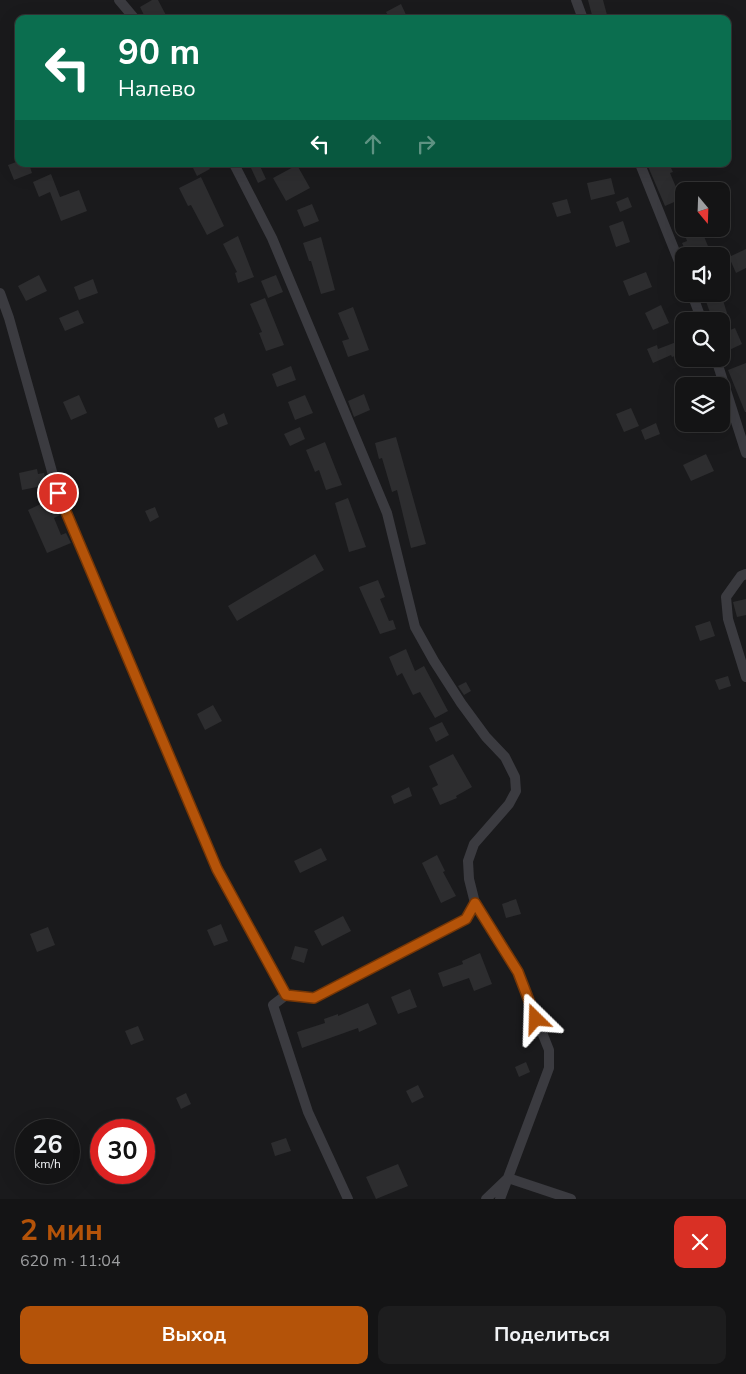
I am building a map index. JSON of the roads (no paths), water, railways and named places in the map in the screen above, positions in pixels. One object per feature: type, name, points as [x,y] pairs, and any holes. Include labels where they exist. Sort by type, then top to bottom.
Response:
[{"type":"street","points":[[120,0],[132,15]]},
{"type":"street","points":[[576,0],[582,15]]},
{"type":"street","points":[[236,167],[272,238],[387,513],[415,627],[452,689],[486,737],[505,757],[515,777],[516,791],[509,804],[474,844],[468,861],[469,879],[475,903],[518,972],[549,1050],[549,1068],[500,1199]]},
{"type":"street","points":[[641,167],[675,251]]},
{"type":"street","points":[[0,293],[9,318],[58,493],[217,869],[286,995]]},
{"type":"street","points":[[719,367],[746,453]]},
{"type":"street","points":[[746,574],[741,576],[726,597],[728,620],[746,677]]},
{"type":"street","points":[[348,1199],[308,1112],[273,1005],[286,995],[314,998],[466,919],[475,903]]},
{"type":"street","points":[[486,1199],[508,1178]]},
{"type":"street","points":[[508,1178],[571,1199]]}]
